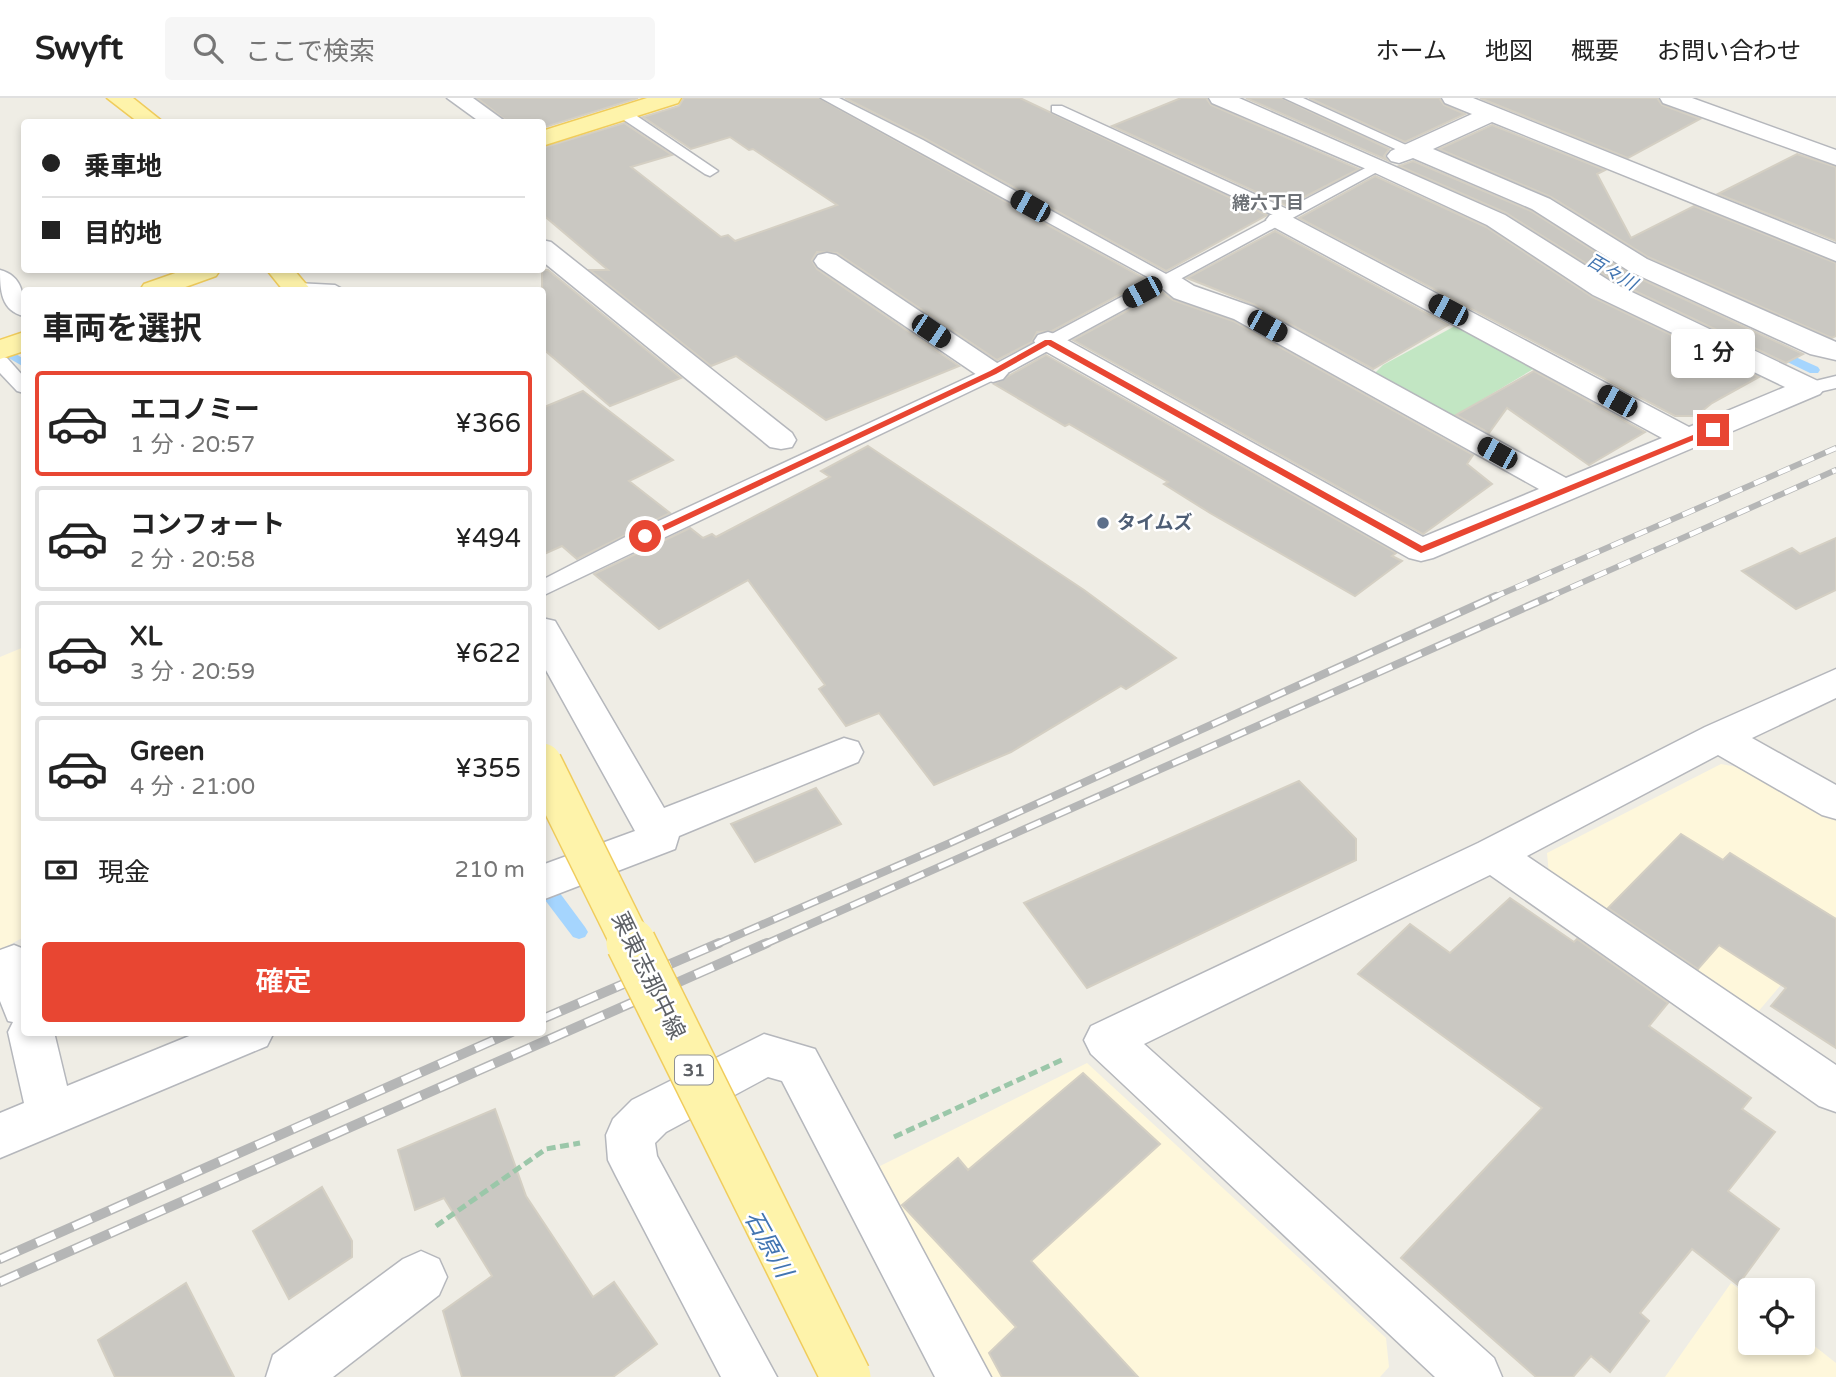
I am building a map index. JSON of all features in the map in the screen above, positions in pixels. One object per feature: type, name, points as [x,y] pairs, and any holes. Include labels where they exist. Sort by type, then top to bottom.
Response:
[{"type":"main road","points":[[118,98],[148,119]]},
{"type":"main road","points":[[546,138],[670,98]]},
{"type":"main road","points":[[162,287],[199,273]]},
{"type":"main road","points":[[0,350],[21,342]]},
{"type":"main road","name":"栗東志那中線","points":[[546,770],[846,1377]]},
{"type":"street","points":[[458,98],[490,119]]},
{"type":"street","points":[[1220,98],[1380,166],[1496,220],[1603,289],[1823,385]]},
{"type":"street","points":[[1453,98],[1836,253]]},
{"type":"street","points":[[1671,98],[1836,158]]},
{"type":"street","points":[[1380,166],[1411,149],[1492,113]]},
{"type":"street","points":[[1411,149],[1541,204],[1638,265],[1820,348],[1836,351]]},
{"type":"street","points":[[1282,217],[1689,440]]},
{"type":"street","points":[[546,251],[781,440]]},
{"type":"street","points":[[827,261],[993,373]]},
{"type":"street","points":[[0,278],[21,304]]},
{"type":"street","points":[[1165,280],[1184,292],[1244,313],[1566,491]]},
{"type":"street","points":[[1048,341],[1421,550],[1823,385]]},
{"type":"street","points":[[546,637],[660,838],[552,879]]},
{"type":"street","points":[[1453,1370],[1107,1040],[1493,855],[1719,737],[1836,682]]},
{"type":"street","points":[[1719,737],[1836,804]]},
{"type":"street","points":[[655,829],[844,752]]},
{"type":"street","points":[[1493,855],[1836,1091]]},
{"type":"street","points":[[14,964],[21,994]]},
{"type":"street","points":[[32,1036],[51,1116]]},
{"type":"street","points":[[0,1136],[241,1036]]},
{"type":"street","points":[[750,1377],[633,1160],[631,1135],[649,1116],[764,1055],[797,1064],[964,1377]]},
{"type":"street","points":[[293,1377],[292,1374],[421,1277]]},
{"type":"lane","points":[[828,98],[918,143],[1165,280]]},
{"type":"lane","points":[[1291,98],[1411,149]]},
{"type":"lane","points":[[1058,109],[1282,217]]},
{"type":"lane","points":[[623,113],[710,172]]},
{"type":"lane","points":[[546,587],[645,536],[993,373],[1048,341],[1380,166]]},
{"type":"lane","points":[[291,283],[316,287]]},
{"type":"lane","points":[[0,362],[21,384]]},
{"type":"path","points":[[848,1158],[1107,1040]]},
{"type":"path","points":[[421,1277],[438,1222],[546,1149],[631,1135]]},
{"type":"shaded area","points":[[21,648],[21,939],[0,950],[0,657]]},
{"type":"shaded area","points":[[1721,764],[1748,769],[1836,819],[1836,920],[1757,1013],[1549,875],[1547,853]]},
{"type":"shaded area","points":[[1087,1063],[1386,1338],[1389,1367],[1380,1377],[992,1377],[876,1168]]},
{"type":"shaded area","points":[[1731,1283],[1738,1288],[1738,1355],[1815,1355],[1815,1346],[1836,1363],[1836,1377],[1665,1377]]},
{"type":"green space","points":[[1455,326],[1535,368],[1453,417],[1372,376],[1383,365]]},
{"type":"building","points":[[477,98],[638,98],[546,127],[546,119],[504,119]]},
{"type":"building","points":[[684,98],[819,98],[1147,280],[1052,331],[1037,332],[1032,342],[997,360],[837,253],[817,252],[812,260],[817,269],[959,366],[826,420],[736,356],[711,366],[590,270],[608,270],[546,217],[546,147],[624,123],[672,155],[631,167],[721,237],[728,235],[735,241],[837,205],[753,149],[749,150],[730,137],[691,149],[643,117],[679,106]]},
{"type":"building","points":[[845,98],[1020,98],[1267,215],[1166,271],[924,138]]},
{"type":"building","points":[[1181,98],[1206,98],[1211,105],[1359,169],[1287,206],[1112,126]]},
{"type":"building","points":[[1246,98],[1282,98],[1389,149],[1384,156],[1387,160]]},
{"type":"building","points":[[1309,98],[1439,98],[1444,105],[1465,114],[1405,142]]},
{"type":"building","points":[[1480,98],[1657,98],[1662,105],[1700,119],[1628,158]]},
{"type":"building","points":[[1492,125],[1605,170],[1597,174],[1631,238],[1694,206],[1836,263],[1836,336],[1832,338],[1648,257],[1551,197],[1439,149]]},
{"type":"building","points":[[1797,154],[1836,167],[1836,241],[1718,194]]},
{"type":"building","points":[[1413,161],[1531,211],[1628,273],[1803,354],[1786,363],[1614,281],[1506,213],[1399,166]]},
{"type":"building","points":[[1375,176],[1486,227],[1592,297],[1759,377],[1712,403],[1696,416],[1675,416],[1299,218]]},
{"type":"building","points":[[1275,231],[1448,325],[1373,369],[1255,305],[1187,278]]},
{"type":"building","points":[[548,270],[681,378],[610,406],[546,351],[546,287],[542,287],[542,273]]},
{"type":"building","points":[[1162,292],[1173,300],[1233,321],[1473,455],[1467,464],[1492,484],[1423,534],[1073,340]]},
{"type":"building","points":[[1046,355],[1396,553],[1392,556],[1402,561],[1355,596],[1210,513],[1164,484],[1168,482],[994,384]]},
{"type":"building","points":[[1534,371],[1645,432],[1589,465],[1507,408],[1489,433],[1456,415]]},
{"type":"building","points":[[583,391],[673,460],[629,481],[670,513],[577,559],[562,546],[546,553],[546,406]]},
{"type":"building","points":[[868,446],[1084,590],[1176,658],[1126,689],[1121,686],[1011,752],[934,785],[879,713],[846,726],[819,689],[825,685],[748,580],[659,629],[594,574],[690,528],[703,538],[712,534],[716,537],[830,477],[821,471]]},
{"type":"building","points":[[1836,538],[1836,590],[1796,609],[1742,571],[1792,548],[1800,554]]},
{"type":"building","points":[[1299,781],[1356,839],[1356,860],[1087,988],[1024,903]]},
{"type":"building","points":[[816,788],[841,824],[755,862],[731,824]]},
{"type":"building","points":[[1681,834],[1723,860],[1730,853],[1836,919],[1836,1048],[1771,1006],[1786,988],[1719,945],[1698,969],[1608,908]]},
{"type":"building","points":[[1510,898],[1574,942],[1577,939],[1668,1003],[1649,1026],[1751,1098],[1742,1109],[1775,1132],[1728,1191],[1779,1229],[1743,1278],[1738,1278],[1738,1285],[1692,1249],[1640,1313],[1649,1321],[1610,1372],[1591,1356],[1573,1377],[1536,1377],[1401,1258],[1542,1108],[1358,974],[1410,924],[1450,953]]},
{"type":"building","points":[[1083,1073],[1160,1144],[1031,1261],[1138,1377],[1002,1377],[989,1353],[1016,1327],[902,1205],[958,1158],[968,1170]]},
{"type":"building","points":[[495,1109],[526,1196],[593,1297],[614,1282],[657,1344],[613,1377],[462,1377],[443,1311],[492,1276],[444,1198],[415,1210],[398,1150]]},
{"type":"building","points":[[322,1187],[352,1241],[352,1257],[289,1299],[253,1231]]},
{"type":"building","points":[[186,1283],[234,1377],[115,1377],[98,1340]]},
{"type":"waterway","name":"石原川","points":[[0,348],[21,362]]},
{"type":"waterway","name":"百々川","points":[[1775,352],[1814,370]]},
{"type":"waterway","name":"石原川","points":[[546,887],[579,932]]},
{"type":"railway","points":[[1492,598],[1836,448]]},
{"type":"railway","points":[[1547,598],[1836,470]]},
{"type":"railway","points":[[715,945],[950,843],[1496,596]]},
{"type":"railway","points":[[763,945],[1551,596]]},
{"type":"railway","points":[[546,1017],[719,943]]},
{"type":"railway","points":[[0,1282],[767,943]]},
{"type":"railway","points":[[0,1259],[503,1036]]},
{"type":"place","name":"タイムズ","points":[[1103,523]]},
{"type":"district","name":"綣六丁目","points":[[1268,203]]},
{"type":"route","points":[[645,536],[993,373],[1048,341],[1421,550],[1713,430]]}]
